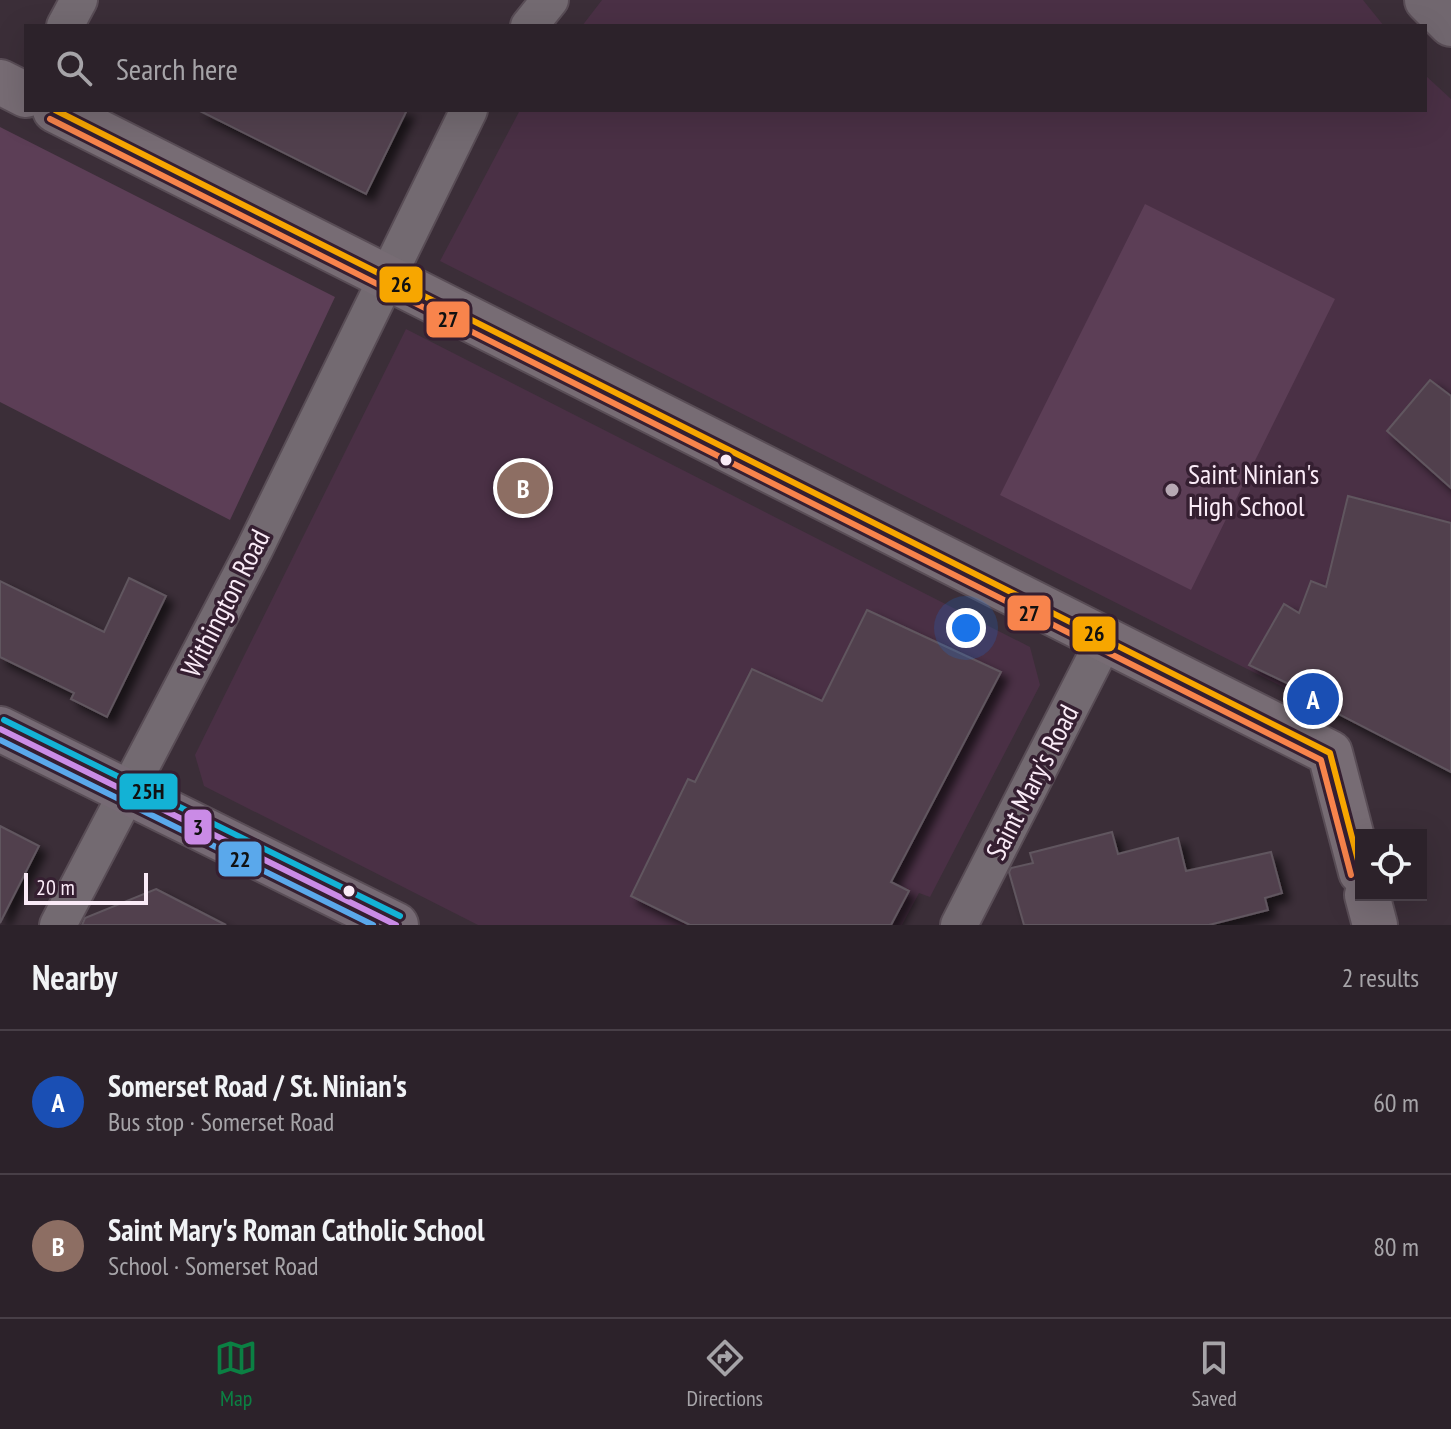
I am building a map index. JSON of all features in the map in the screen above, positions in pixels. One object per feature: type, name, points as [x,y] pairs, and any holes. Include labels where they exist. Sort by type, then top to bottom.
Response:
[{"type":"highway","points":[[1427,0],[1451,24]]},
{"type":"main road","points":[[0,82],[24,94]]},
{"type":"main road","points":[[59,112],[1330,753],[1355,849]]},
{"type":"main road","points":[[0,729],[396,925]]},
{"type":"main road","points":[[1369,901],[1375,925]]},
{"type":"street","points":[[66,24],[79,0]]},
{"type":"street","points":[[531,24],[550,0]]},
{"type":"street","name":"Withington Road","points":[[58,925],[254,550],[468,112]]},
{"type":"street","name":"Saint Mary's Road","points":[[959,925],[1105,639]]},
{"type":"shaded area","points":[[602,0],[1363,0],[1382,24],[584,24]]},
{"type":"shaded area","name":"Saint Ninian's High School","points":[[1427,77],[1451,99],[1451,772],[440,261],[519,112],[1427,112]]},
{"type":"shaded area","points":[[0,127],[335,297],[230,520],[0,402]]},
{"type":"shaded area","points":[[1145,204],[1335,299],[1191,590],[1000,495]]},
{"type":"shaded area","points":[[406,329],[1030,647],[1040,685],[930,897],[919,893],[902,925],[478,925],[204,786],[195,755]]},
{"type":"building","points":[[202,112],[406,112],[366,194]]},
{"type":"building","points":[[1430,380],[1451,396],[1451,488],[1387,431]]},
{"type":"building","points":[[1348,496],[1451,523],[1451,772],[1313,701],[1316,697],[1249,665],[1284,604],[1299,613],[1311,581],[1326,587]]},
{"type":"building","points":[[129,578],[166,596],[107,717],[71,699],[74,693],[0,657],[0,581],[104,632]]},
{"type":"building","points":[[867,610],[1001,672],[891,882],[909,891],[891,925],[690,925],[631,896],[688,779],[695,782],[752,669],[822,701]]},
{"type":"building","points":[[0,826],[39,846],[0,923]]},
{"type":"building","points":[[1112,832],[1118,854],[1178,838],[1186,871],[1271,852],[1282,893],[1265,898],[1268,910],[1209,925],[1024,925],[1009,872],[1011,868],[1033,863],[1030,853]]},
{"type":"building","points":[[156,889],[226,925],[82,925],[85,918]]},
{"type":"transit line","name":"26","points":[[59,112],[1330,753],[1355,849]]},
{"type":"transit line","name":"27","points":[[50,119],[1321,760],[1351,875]]},
{"type":"transit line","name":"25H","points":[[4,720],[400,916]]},
{"type":"transit line","name":"3","points":[[0,729],[396,925]]},
{"type":"transit line","name":"22","points":[[0,740],[373,925]]},
{"type":"place","name":"Saint Mary's Roman Catholic School","points":[[523,488]]},
{"type":"place","name":"Saint Ninian's High School","points":[[1172,490]]},
{"type":"place","name":"Somerset Road / St. Ninian's","points":[[1313,699]]}]
